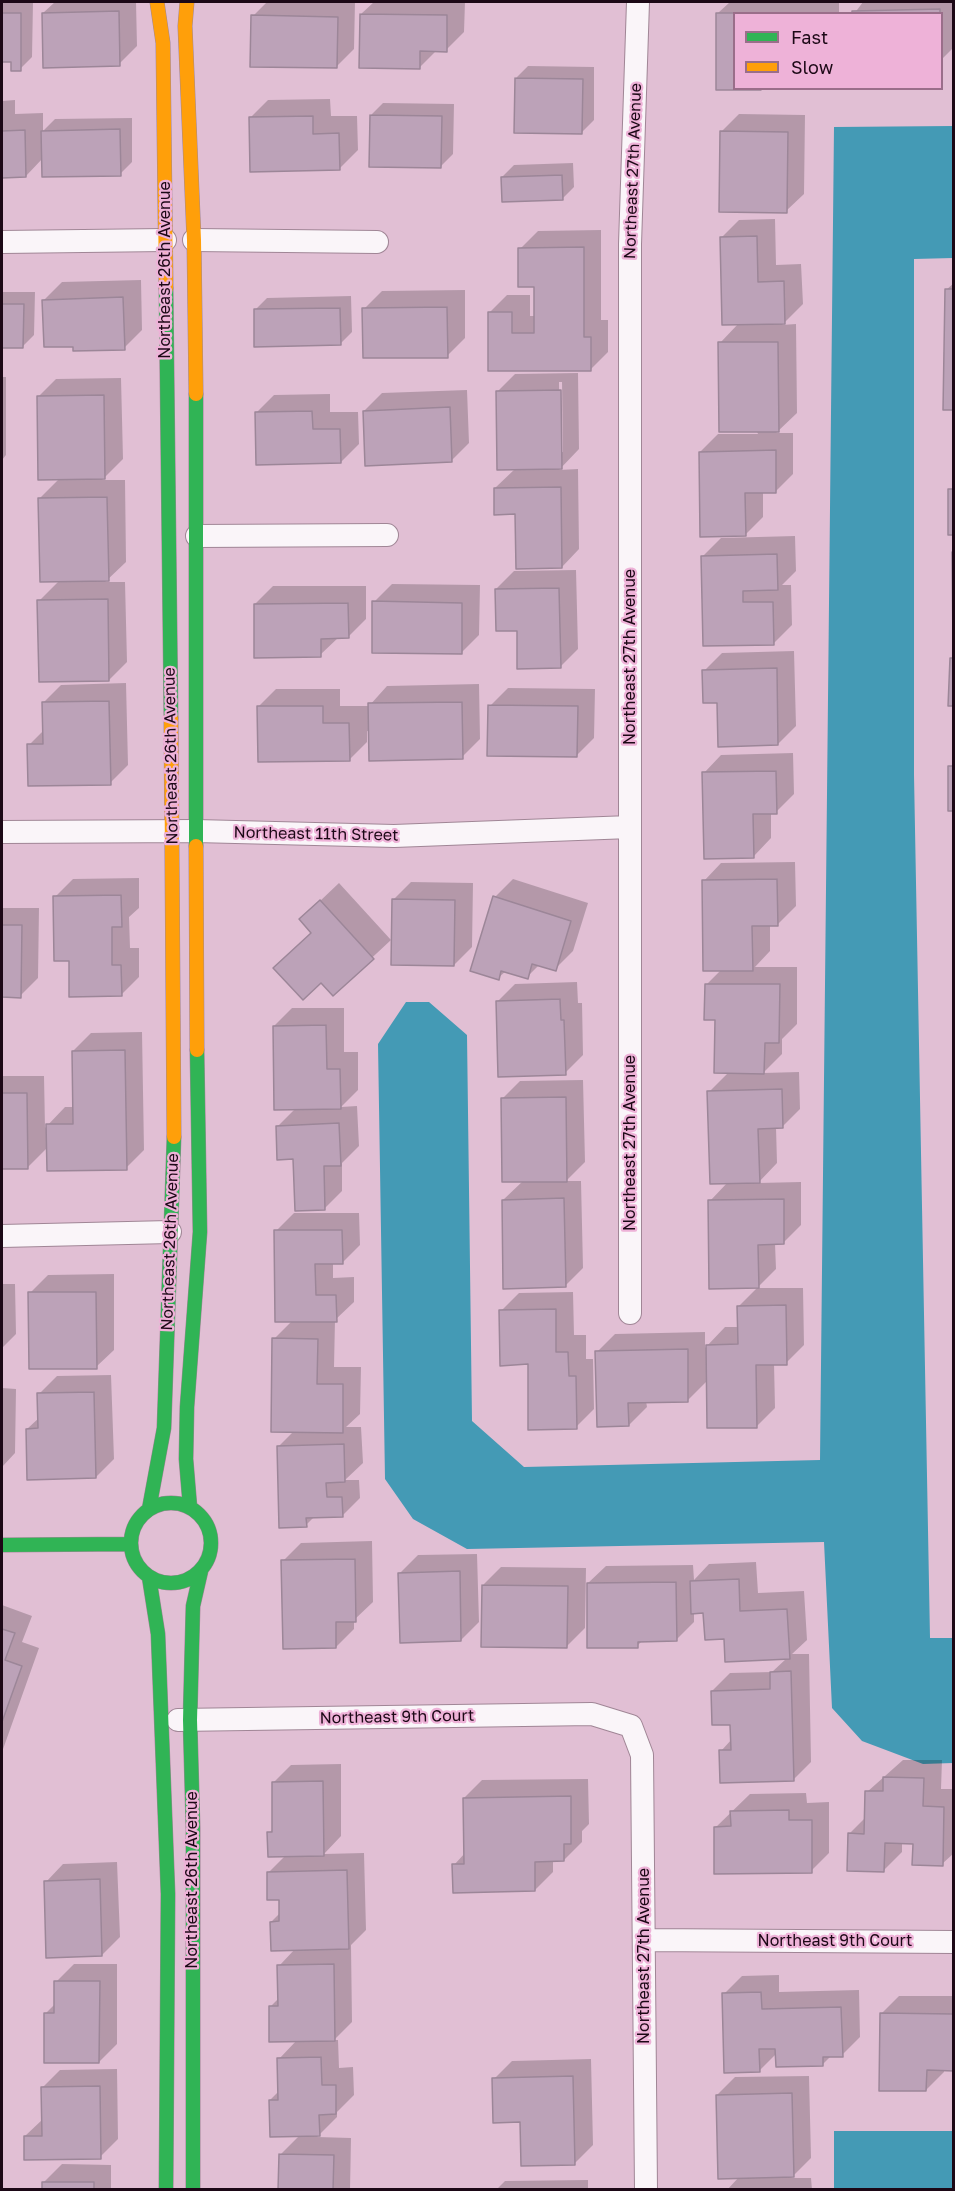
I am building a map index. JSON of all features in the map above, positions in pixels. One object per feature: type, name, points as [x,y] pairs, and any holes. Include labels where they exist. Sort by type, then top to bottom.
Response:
[{"type":"street","name":"Northeast 26th Avenue","points":[[149,1509],[164,1428],[175,1101],[163,43],[157,2]]},
{"type":"street","name":"Northeast 26th Avenue","points":[[187,2],[185,26],[194,240],[200,1232],[187,1407],[186,1459],[190,1507]]},
{"type":"street","name":"Northeast 27th Avenue","points":[[630,1313],[630,244],[639,2]]},
{"type":"street","points":[[2,242],[165,240]]},
{"type":"street","name":"Northeast 26th Avenue","points":[[194,240],[377,242]]},
{"type":"street","points":[[197,536],[387,535]]},
{"type":"street","name":"Northeast 11th Street","points":[[2,832],[196,831],[394,836],[630,827]]},
{"type":"street","points":[[2,1236],[170,1232]]},
{"type":"street","points":[[164,1503],[176,1503],[190,1507],[202,1516],[210,1529],[212,1544],[209,1559],[201,1571],[188,1580],[174,1583],[161,1582],[149,1577],[133,1557],[131,1544],[136,1522],[149,1509],[164,1503]]},
{"type":"street","points":[[2,1545],[131,1544]]},
{"type":"street","name":"Northeast 26th Avenue","points":[[193,2190],[193,1828],[190,1720],[193,1606],[201,1571]]},
{"type":"street","name":"Northeast 26th Avenue","points":[[149,1577],[158,1634],[168,1893],[166,2190]]},
{"type":"street","name":"Northeast 9th Court","points":[[162,1720],[592,1714],[631,1726]]},
{"type":"street","name":"Northeast 27th Avenue","points":[[631,1726],[642,1755],[646,2190]]},
{"type":"street","name":"Northeast 9th Court","points":[[644,1940],[954,1942]]},
{"type":"water","points":[[953,126],[953,258],[914,259],[914,775],[930,1638],[954,1638],[953,1763],[923,1764],[862,1741],[832,1708],[824,1542],[467,1549],[413,1519],[385,1479],[378,1044],[406,1002],[429,1002],[467,1035],[472,1421],[524,1467],[820,1460],[834,127]]},
{"type":"water","points":[[834,2131],[953,2131],[953,2189],[834,2189]]},
{"type":"building","points":[[940,9],[940,12],[852,11]]},
{"type":"building","points":[[119,11],[120,66],[43,68],[42,13]]},
{"type":"building","points":[[2,13],[21,13],[21,71],[11,71],[11,62],[2,62]]},
{"type":"building","points":[[716,13],[733,13],[733,90],[716,90]]},
{"type":"building","points":[[360,14],[447,15],[447,52],[420,51],[420,69],[359,68]]},
{"type":"building","points":[[251,15],[338,17],[337,68],[250,67]]},
{"type":"building","points":[[515,78],[583,79],[582,134],[514,133]]},
{"type":"building","points":[[370,115],[442,116],[441,168],[369,167]]},
{"type":"building","points":[[313,116],[313,134],[339,133],[340,170],[250,172],[249,117]]},
{"type":"building","points":[[120,129],[121,176],[42,177],[41,131]]},
{"type":"building","points":[[25,130],[26,177],[2,178],[2,131]]},
{"type":"building","points":[[720,131],[788,132],[787,213],[719,212]]},
{"type":"building","points":[[562,175],[563,200],[502,202],[501,177]]},
{"type":"building","points":[[757,236],[758,282],[784,281],[785,324],[722,325],[720,237]]},
{"type":"building","points":[[584,247],[584,337],[591,337],[591,371],[488,371],[488,312],[512,312],[512,333],[534,333],[534,287],[518,287],[518,248]]},
{"type":"building","points":[[945,289],[954,289],[954,410],[943,410]]},
{"type":"building","points":[[123,297],[125,350],[73,351],[73,347],[44,347],[42,300]]},
{"type":"building","points":[[2,304],[24,304],[23,348],[2,348]]},
{"type":"building","points":[[447,307],[448,358],[363,358],[362,308]]},
{"type":"building","points":[[340,308],[341,345],[254,347],[254,309]]},
{"type":"building","points":[[718,342],[778,342],[779,432],[719,432]]},
{"type":"building","points":[[561,390],[562,469],[497,470],[496,391]]},
{"type":"building","points":[[104,395],[105,479],[38,480],[37,396]]},
{"type":"building","points":[[450,407],[452,462],[365,466],[363,411]]},
{"type":"building","points":[[312,411],[313,429],[340,429],[341,463],[256,465],[255,412]]},
{"type":"building","points":[[776,450],[776,493],[745,493],[746,536],[700,537],[699,452]]},
{"type":"building","points":[[561,487],[562,568],[516,569],[515,514],[494,515],[494,488]]},
{"type":"building","points":[[948,489],[954,489],[954,535],[948,535]]},
{"type":"building","points":[[107,497],[109,581],[40,582],[38,498]]},
{"type":"building","points":[[952,552],[954,552],[954,644],[953,644]]},
{"type":"building","points":[[777,554],[778,590],[743,591],[743,602],[773,602],[774,645],[703,646],[701,556]]},
{"type":"building","points":[[559,588],[561,668],[517,669],[517,631],[496,631],[495,589]]},
{"type":"building","points":[[108,599],[109,681],[39,682],[37,600]]},
{"type":"building","points":[[372,601],[462,603],[462,654],[372,653]]},
{"type":"building","points":[[348,603],[349,638],[321,639],[321,657],[254,658],[254,604]]},
{"type":"building","points":[[950,658],[954,658],[954,706],[948,706]]},
{"type":"building","points":[[777,668],[778,745],[718,747],[717,703],[703,703],[702,670]]},
{"type":"building","points":[[109,701],[111,785],[28,786],[27,744],[43,744],[42,702]]},
{"type":"building","points":[[462,702],[463,759],[369,761],[368,703]]},
{"type":"building","points":[[488,705],[578,706],[577,757],[487,756]]},
{"type":"building","points":[[257,706],[323,706],[323,723],[349,723],[350,761],[258,762]]},
{"type":"building","points":[[948,766],[954,766],[954,811],[948,811]]},
{"type":"building","points":[[776,771],[777,814],[753,814],[754,858],[704,859],[702,772]]},
{"type":"building","points":[[777,879],[778,926],[752,926],[753,971],[703,971],[702,880]]},
{"type":"building","points":[[121,895],[122,927],[112,927],[112,965],[121,965],[122,996],[69,997],[69,961],[54,961],[53,896]]},
{"type":"building","points":[[493,896],[571,921],[556,971],[532,964],[528,979],[501,971],[499,980],[470,971]]},
{"type":"building","points":[[392,899],[455,900],[454,966],[391,965]]},
{"type":"building","points":[[320,900],[374,959],[333,996],[321,983],[303,1000],[273,968],[311,933],[299,919]]},
{"type":"building","points":[[2,925],[22,925],[21,998],[2,997]]},
{"type":"building","points":[[705,984],[780,984],[779,1043],[765,1043],[764,1074],[714,1073],[715,1020],[704,1020]]},
{"type":"building","points":[[560,999],[561,1020],[564,1020],[566,1075],[498,1077],[496,1001]]},
{"type":"building","points":[[326,1025],[327,1069],[340,1069],[341,1109],[274,1110],[273,1026]]},
{"type":"building","points":[[125,1050],[127,1170],[47,1171],[46,1124],[73,1124],[72,1051]]},
{"type":"building","points":[[782,1089],[783,1128],[758,1129],[760,1183],[710,1184],[707,1091]]},
{"type":"building","points":[[2,1093],[27,1093],[28,1169],[2,1169]]},
{"type":"building","points":[[566,1097],[567,1182],[502,1182],[501,1098]]},
{"type":"building","points":[[339,1123],[341,1166],[324,1166],[325,1210],[295,1211],[293,1159],[277,1160],[276,1126]]},
{"type":"building","points":[[564,1198],[566,1287],[503,1289],[502,1200]]},
{"type":"building","points":[[784,1199],[784,1244],[758,1245],[759,1288],[709,1289],[708,1200]]},
{"type":"building","points":[[274,1230],[342,1230],[343,1264],[315,1264],[316,1295],[336,1295],[337,1322],[275,1322]]},
{"type":"building","points":[[28,1292],[96,1292],[97,1369],[29,1369]]},
{"type":"building","points":[[786,1305],[787,1365],[756,1365],[757,1428],[707,1428],[706,1345],[738,1344],[737,1306]]},
{"type":"building","points":[[556,1309],[556,1352],[568,1352],[569,1376],[576,1376],[577,1429],[528,1430],[528,1364],[500,1366],[499,1310]]},
{"type":"building","points":[[272,1338],[318,1339],[317,1384],[343,1384],[343,1433],[271,1432]]},
{"type":"building","points":[[688,1349],[688,1402],[628,1403],[629,1426],[597,1427],[595,1351]]},
{"type":"building","points":[[94,1392],[96,1478],[27,1480],[26,1429],[38,1428],[37,1393]]},
{"type":"building","points":[[344,1444],[345,1482],[326,1483],[327,1497],[342,1497],[343,1517],[306,1518],[307,1527],[279,1528],[277,1446]]},
{"type":"building","points":[[355,1559],[356,1622],[336,1622],[336,1648],[283,1649],[281,1560]]},
{"type":"building","points":[[460,1571],[461,1641],[400,1643],[398,1573]]},
{"type":"building","points":[[739,1579],[740,1611],[787,1609],[790,1659],[725,1662],[724,1639],[705,1640],[703,1613],[691,1614],[690,1581]]},
{"type":"building","points":[[676,1582],[677,1641],[638,1642],[638,1648],[587,1648],[587,1583]]},
{"type":"building","points":[[482,1585],[568,1586],[567,1648],[481,1647]]},
{"type":"building","points":[[2,1629],[15,1633],[5,1660],[22,1666],[2,1722]]},
{"type":"building","points":[[791,1671],[794,1781],[720,1783],[719,1750],[731,1750],[730,1725],[712,1725],[711,1691],[770,1689],[770,1672]]},
{"type":"building","points":[[883,1777],[924,1778],[923,1806],[944,1807],[943,1866],[912,1865],[913,1844],[885,1843],[884,1872],[847,1871],[848,1833],[864,1834],[865,1791],[883,1791]]},
{"type":"building","points":[[323,1781],[324,1856],[268,1857],[267,1832],[272,1832],[272,1782]]},
{"type":"building","points":[[571,1796],[571,1844],[564,1844],[564,1861],[535,1862],[535,1891],[453,1893],[452,1864],[464,1864],[463,1798]]},
{"type":"building","points":[[789,1810],[789,1820],[812,1820],[812,1873],[714,1874],[714,1827],[731,1826],[730,1811]]},
{"type":"building","points":[[347,1870],[349,1949],[271,1951],[270,1922],[279,1921],[279,1900],[267,1900],[267,1872]]},
{"type":"building","points":[[100,1879],[102,1956],[46,1958],[44,1881]]},
{"type":"building","points":[[334,1964],[335,2041],[269,2042],[269,2006],[278,2006],[277,1965]]},
{"type":"building","points":[[54,1981],[100,1981],[99,2063],[44,2063],[44,2013],[54,2013]]},
{"type":"building","points":[[761,1992],[762,2009],[841,2007],[843,2057],[823,2057],[823,2066],[776,2067],[775,2049],[759,2049],[760,2072],[724,2073],[722,1993]]},
{"type":"building","points":[[880,2013],[954,2014],[954,2071],[927,2070],[926,2091],[879,2091]]},
{"type":"building","points":[[321,2057],[322,2085],[336,2085],[336,2114],[319,2115],[320,2136],[270,2137],[269,2100],[278,2100],[277,2058]]},
{"type":"building","points":[[573,2076],[575,2165],[521,2166],[520,2122],[493,2123],[492,2078]]},
{"type":"building","points":[[100,2086],[101,2159],[24,2160],[24,2136],[42,2136],[41,2087]]},
{"type":"building","points":[[792,2093],[794,2177],[718,2179],[716,2095]]},
{"type":"building","points":[[279,2154],[334,2155],[333,2190],[278,2190]]},
{"type":"building","points":[[42,2182],[94,2182],[94,2190],[42,2190]]},
{"type":"traffic: fast","points":[[166,288],[171,718]]},
{"type":"traffic: fast","points":[[196,394],[196,846]]},
{"type":"traffic: fast","points":[[190,1507],[186,1459],[187,1407],[200,1232],[197,1050]]},
{"type":"traffic: fast","points":[[149,1509],[164,1428],[174,1137]]},
{"type":"traffic: fast","points":[[163,1503],[179,1503],[200,1514],[211,1535],[211,1543],[211,1551],[200,1572],[179,1583],[163,1583],[149,1577],[137,1565],[131,1551],[131,1535],[137,1521],[149,1509],[163,1503]]},
{"type":"traffic: fast","points":[[2,1545],[131,1544]]},
{"type":"traffic: fast","points":[[193,2190],[193,1828],[190,1720],[193,1606],[201,1571]]},
{"type":"traffic: fast","points":[[149,1577],[158,1634],[168,1894],[166,2190]]},
{"type":"traffic: slow","points":[[157,2],[163,43],[166,288]]},
{"type":"traffic: slow","points":[[187,2],[185,26],[194,240],[196,394]]},
{"type":"traffic: slow","points":[[171,718],[174,1137]]},
{"type":"traffic: slow","points":[[196,846],[197,1050]]}]
